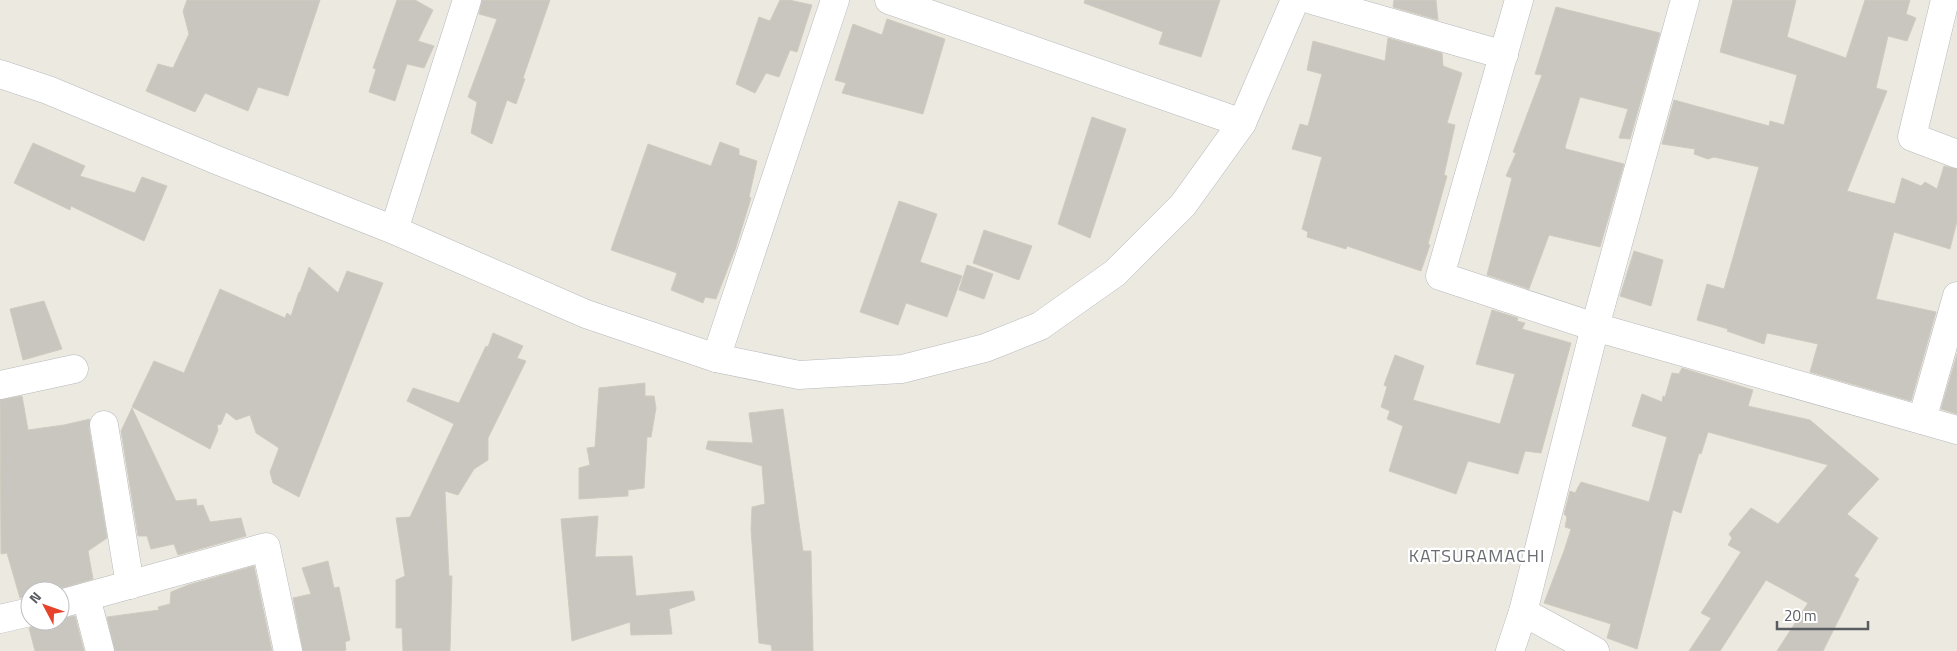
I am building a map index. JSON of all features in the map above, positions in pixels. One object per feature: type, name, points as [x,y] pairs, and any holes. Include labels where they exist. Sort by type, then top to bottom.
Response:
[{"type":"street","points":[[394,230],[467,0]]},
{"type":"street","points":[[716,358],[835,0]]},
{"type":"street","points":[[889,0],[1242,123]]},
{"type":"street","points":[[0,74],[48,90],[219,161],[394,230],[586,314],[716,358],[799,375],[902,369],[985,348],[1040,326],[1116,273],[1183,205],[1242,123],[1295,0]]},
{"type":"street","points":[[1312,0],[1504,55]]},
{"type":"street","points":[[1519,0],[1440,276],[1595,327],[1957,430]]},
{"type":"street","points":[[1510,651],[1523,612],[1595,327],[1685,0]]},
{"type":"street","points":[[1945,0],[1912,137],[1957,154]]},
{"type":"street","points":[[1922,420],[1957,296]]},
{"type":"street","points":[[0,385],[74,370]]},
{"type":"street","points":[[104,425],[130,585]]},
{"type":"street","points":[[70,601],[266,547],[288,651]]},
{"type":"street","points":[[86,597],[100,651]]},
{"type":"street","points":[[1523,612],[1595,651]]},
{"type":"street","points":[[1,615],[20,613]]},
{"type":"building","points":[[187,0],[320,0],[288,96],[258,87],[248,111],[205,93],[195,112],[146,91],[158,64],[173,68],[189,34],[183,11]]},
{"type":"building","points":[[397,0],[415,0],[433,10],[418,41],[434,46],[424,68],[407,64],[395,101],[369,92],[376,69],[373,68]]},
{"type":"building","points":[[482,0],[550,0],[516,104],[507,100],[492,144],[471,133],[477,102],[468,97],[497,19],[479,14]]},
{"type":"building","points":[[780,0],[812,5],[797,52],[790,50],[779,77],[766,73],[755,93],[736,84],[759,17],[770,21]]},
{"type":"building","points":[[1085,0],[1220,0],[1201,57],[1159,44],[1163,32],[1084,3]]},
{"type":"building","points":[[1394,0],[1436,0],[1438,20],[1393,7]]},
{"type":"building","points":[[1733,0],[1796,0],[1787,37],[1846,58],[1865,0],[1910,0],[1906,14],[1916,18],[1907,41],[1888,36],[1876,88],[1887,91],[1847,191],[1895,204],[1902,178],[1921,186],[1925,182],[1937,189],[1944,166],[1957,169],[1957,221],[1950,249],[1894,232],[1876,299],[1936,312],[1911,401],[1810,372],[1818,344],[1767,333],[1764,344],[1727,331],[1728,329],[1697,320],[1707,284],[1724,289],[1759,167],[1714,157],[1708,159],[1694,154],[1695,149],[1662,144],[1674,100],[1769,126],[1770,121],[1784,125],[1797,75],[1720,52]]},
{"type":"building","points":[[1556,7],[1660,33],[1630,139],[1619,138],[1628,109],[1580,97],[1565,147],[1566,149],[1624,164],[1600,247],[1549,235],[1529,289],[1487,275],[1512,178],[1506,176],[1516,153],[1513,152],[1542,75],[1535,74]]},
{"type":"building","points":[[887,19],[945,39],[923,114],[842,93],[846,83],[835,80],[853,24],[882,35]]},
{"type":"building","points":[[1388,38],[1442,53],[1443,66],[1462,73],[1447,123],[1455,125],[1444,175],[1447,176],[1428,244],[1430,245],[1421,271],[1347,246],[1346,249],[1307,237],[1308,232],[1302,229],[1322,157],[1292,149],[1300,124],[1308,126],[1322,74],[1307,70],[1313,41],[1385,61]]},
{"type":"building","points":[[1092,117],[1126,129],[1090,238],[1058,224]]},
{"type":"building","points":[[720,142],[739,149],[739,155],[757,161],[749,197],[751,198],[735,250],[716,299],[705,297],[703,303],[671,290],[677,273],[611,250],[648,144],[711,166]]},
{"type":"building","points":[[33,143],[85,166],[80,176],[135,193],[142,177],[167,186],[144,241],[71,206],[70,210],[14,183]]},
{"type":"building","points":[[899,201],[937,214],[920,262],[962,276],[947,317],[906,303],[898,325],[860,312]]},
{"type":"building","points":[[984,230],[1032,246],[1019,280],[973,263]]},
{"type":"building","points":[[1634,251],[1663,260],[1651,306],[1620,296]]},
{"type":"building","points":[[967,265],[993,274],[984,299],[959,290]]},
{"type":"building","points":[[309,267],[338,293],[347,271],[383,283],[299,497],[273,483],[270,472],[279,448],[256,433],[250,415],[236,420],[226,412],[221,424],[217,425],[218,430],[210,449],[132,407],[154,361],[184,373],[220,289],[285,318],[287,313],[291,316]]},
{"type":"building","points":[[44,301],[62,349],[23,360],[10,309]]},
{"type":"building","points":[[1492,310],[1518,318],[1517,321],[1525,323],[1522,329],[1571,343],[1541,453],[1525,451],[1518,474],[1468,461],[1456,494],[1389,471],[1403,426],[1387,419],[1390,411],[1381,407],[1387,387],[1384,385],[1395,355],[1424,366],[1413,400],[1500,424],[1515,374],[1476,364]]},
{"type":"building","points":[[493,333],[523,346],[517,358],[526,361],[488,438],[488,460],[474,469],[458,495],[445,491],[449,576],[452,576],[450,651],[403,651],[402,628],[396,628],[396,580],[405,576],[396,518],[410,517],[454,424],[407,401],[413,388],[459,403],[486,346],[488,347]]},
{"type":"building","points":[[1957,354],[1957,414],[1941,409]]},
{"type":"building","points":[[1682,368],[1753,390],[1748,406],[1810,420],[1879,479],[1847,514],[1878,538],[1854,576],[1859,579],[1823,651],[1777,651],[1808,603],[1766,580],[1720,651],[1689,651],[1711,618],[1701,613],[1741,552],[1728,545],[1732,538],[1729,534],[1751,508],[1778,524],[1828,465],[1708,432],[1701,454],[1699,453],[1681,513],[1673,510],[1637,649],[1607,638],[1611,624],[1544,603],[1571,529],[1565,527],[1567,517],[1564,514],[1570,491],[1575,493],[1581,482],[1649,502],[1667,437],[1632,426],[1642,394],[1662,402],[1672,373],[1679,374]]},
{"type":"building","points":[[645,383],[645,396],[654,396],[656,408],[651,437],[647,437],[644,488],[628,490],[628,496],[579,499],[579,468],[590,465],[587,448],[595,447],[599,388]]},
{"type":"building","points":[[22,396],[28,430],[90,419],[89,428],[107,538],[88,551],[93,579],[70,586],[70,581],[20,581],[20,598],[7,553],[1,554],[0,400]]},
{"type":"building","points":[[132,408],[176,501],[196,499],[197,506],[203,505],[210,522],[241,518],[246,536],[178,555],[174,544],[151,549],[147,536],[138,536],[121,431]]},
{"type":"building","points":[[783,409],[803,551],[811,551],[813,651],[772,651],[771,645],[759,643],[751,529],[752,507],[765,504],[762,466],[706,449],[708,441],[753,443],[749,413]]},
{"type":"building","points":[[598,516],[595,557],[632,556],[636,596],[693,591],[695,600],[669,609],[672,634],[631,635],[630,622],[572,641],[561,519]]},
{"type":"building","points":[[328,561],[334,588],[339,587],[350,640],[345,642],[346,650],[344,651],[303,651],[293,598],[311,594],[302,568]]},
{"type":"building","points":[[254,566],[272,651],[115,651],[107,617],[159,610],[158,607],[170,604],[171,592],[188,585]]},
{"type":"building","points":[[75,616],[84,651],[35,651],[30,631],[70,631],[70,617]]},
{"type":"district","name":"KATSURAMACHI","points":[[1477,555]]}]
